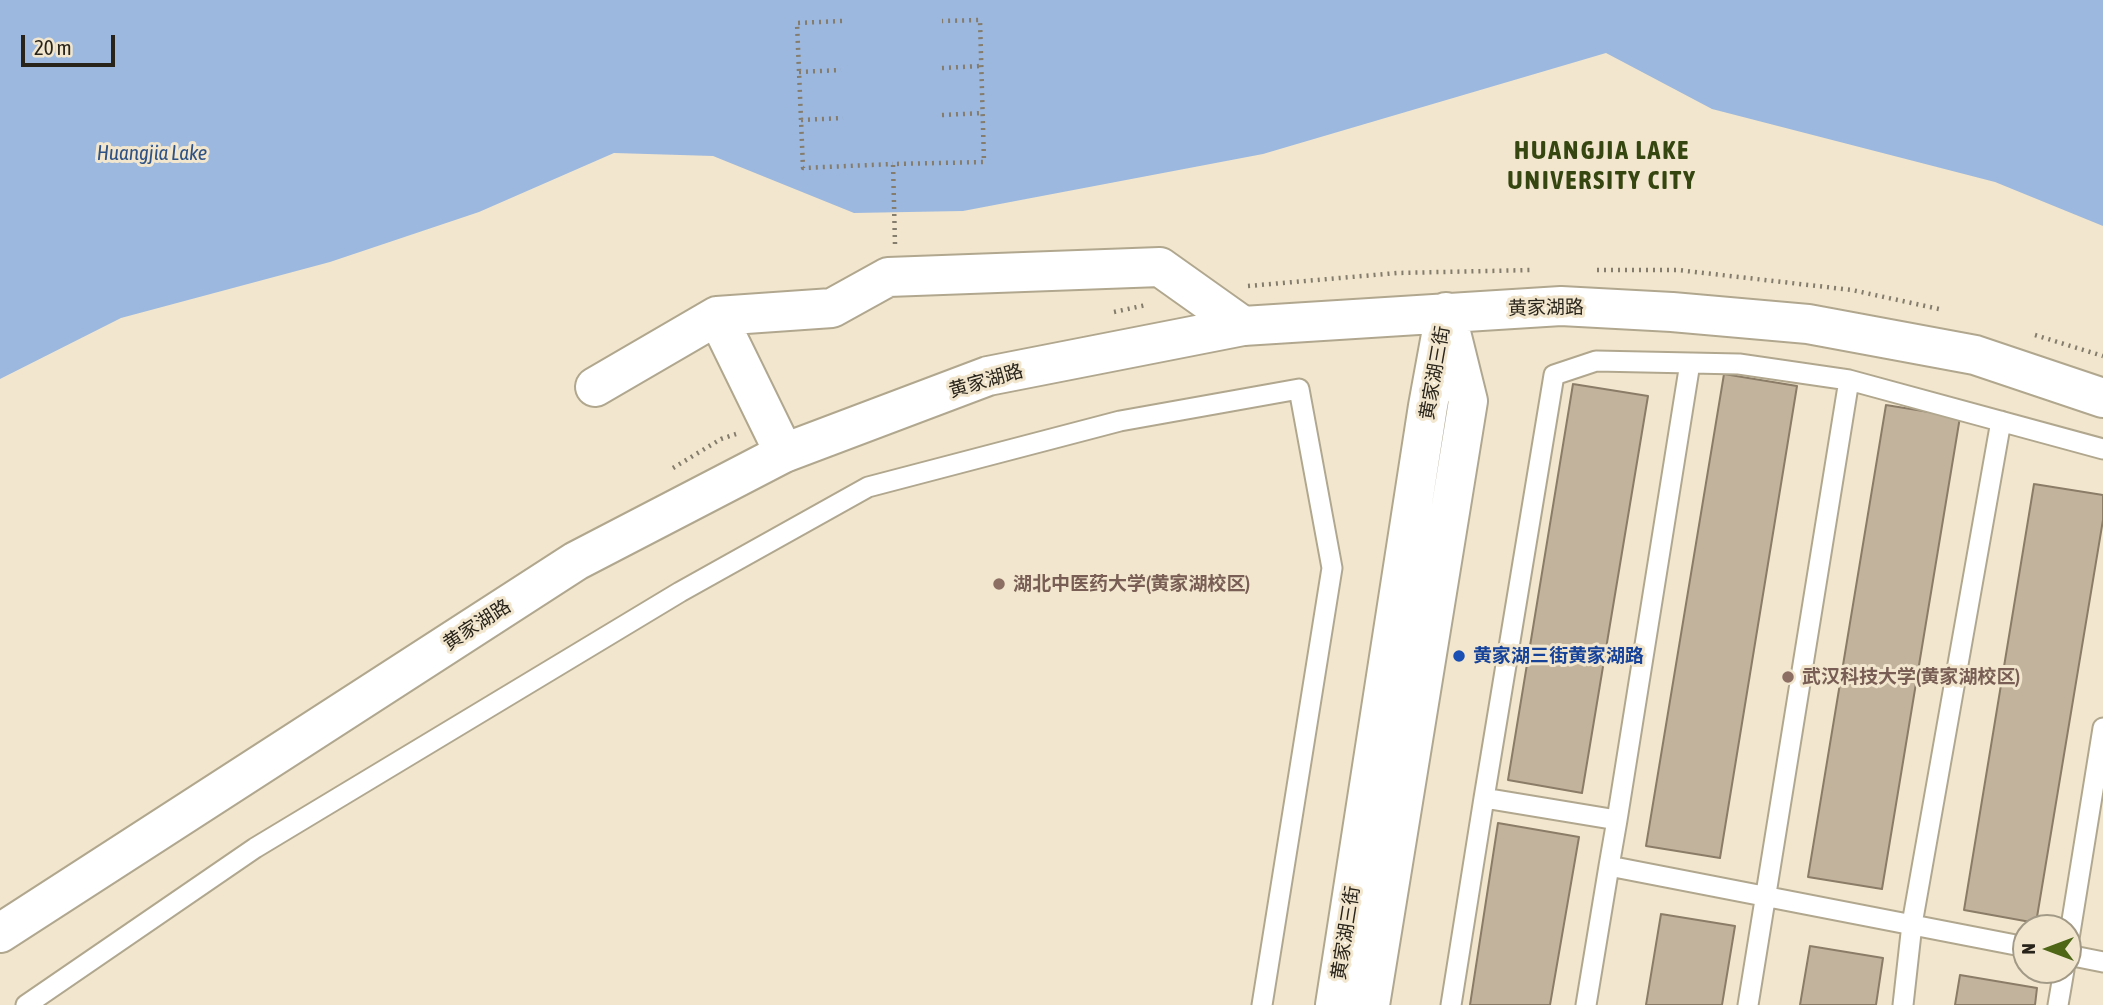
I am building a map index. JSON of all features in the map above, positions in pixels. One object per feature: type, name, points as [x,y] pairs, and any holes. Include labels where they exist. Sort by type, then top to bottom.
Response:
[{"type":"street","points":[[595,387],[718,316],[832,308],[888,277],[1160,267],[1243,326]]},
{"type":"street","name":"黄家湖路","points":[[0,933],[576,561],[784,453],[988,376],[1243,326],[1561,306],[1808,324],[1975,355],[2103,398]]},
{"type":"street","name":"黄家湖三街","points":[[1335,1005],[1426,419],[1446,312]]},
{"type":"street","name":"黄家湖三街","points":[[1370,1005],[1468,401],[1446,312]]},
{"type":"street","points":[[718,316],[784,453]]},
{"type":"lane","points":[[1451,1005],[1554,374],[1596,361],[1739,364],[1849,380],[2103,449]]},
{"type":"lane","points":[[1586,1005],[1690,363]]},
{"type":"lane","points":[[1748,1005],[1849,380]]},
{"type":"lane","points":[[26,1005],[256,848],[680,592],[868,487],[1120,421],[1298,389],[1332,568],[1262,1005]]},
{"type":"lane","points":[[1903,1005],[1912,924],[2001,421]]},
{"type":"lane","points":[[2073,914],[2103,728]]},
{"type":"lane","points":[[1484,798],[1616,821]]},
{"type":"lane","points":[[1609,866],[2012,944]]},
{"type":"lane","points":[[2082,958],[2103,962]]},
{"type":"lane","points":[[2058,1005],[2062,984]]},
{"type":"path","points":[[842,21],[797,23],[803,168],[984,162],[979,20],[942,21]]},
{"type":"path","points":[[942,68],[981,66]]},
{"type":"path","points":[[799,72],[841,70]]},
{"type":"path","points":[[942,115],[983,113]]},
{"type":"path","points":[[801,120],[844,118]]},
{"type":"path","points":[[892,164],[896,277]]},
{"type":"water","name":"Huangjia Lake","points":[[0,0],[2103,0],[2103,226],[1995,182],[1712,109],[1606,53],[1263,154],[963,211],[854,213],[713,156],[614,153],[479,212],[330,262],[121,318],[0,379]]},
{"type":"building","points":[[1724,374],[1797,386],[1720,858],[1646,846]]},
{"type":"building","points":[[1573,384],[1648,396],[1582,793],[1508,780]]},
{"type":"building","points":[[1886,405],[1960,417],[1882,889],[1808,877]]},
{"type":"building","points":[[2034,484],[2103,495],[2103,520],[2037,914],[2012,914],[2012,919],[1964,910]]},
{"type":"building","points":[[1498,823],[1579,837],[1550,1005],[1470,1005]]},
{"type":"building","points":[[1661,914],[1735,926],[1722,1005],[1646,1005]]},
{"type":"building","points":[[1810,946],[1883,958],[1876,1005],[1800,1005]]},
{"type":"building","points":[[1960,975],[2037,988],[2035,1005],[1955,1005]]},
{"type":"place","name":"湖北中医药大学(黄家湖校区)","points":[[999,584]]},
{"type":"place","name":"黄家湖三街黄家湖路","points":[[1459,656]]},
{"type":"place","name":"武汉科技大学(黄家湖校区)","points":[[1788,677]]},
{"type":"district","name":"HUANGJIA LAKE UNIVERSITY CITY","points":[[1602,166]]}]
